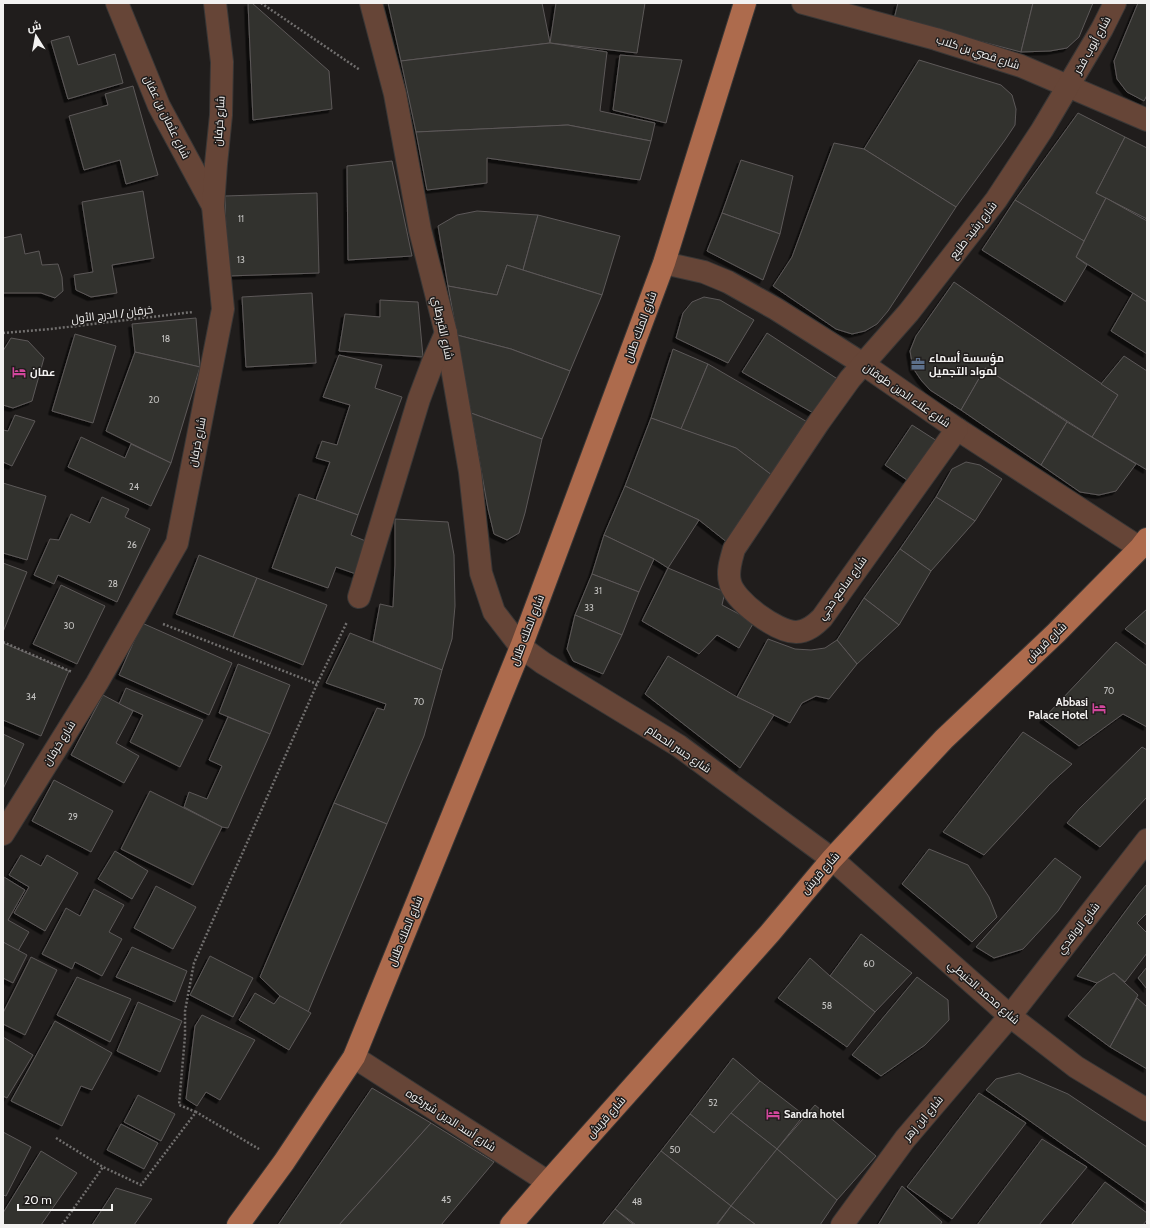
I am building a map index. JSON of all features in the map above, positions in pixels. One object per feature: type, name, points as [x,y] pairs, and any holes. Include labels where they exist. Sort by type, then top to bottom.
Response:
[{"type":"main road","name":"شارع الملك طلال","points":[[238,1225],[284,1162],[354,1057],[521,647],[664,263],[745,3]]},
{"type":"main road","name":"شارع قريش","points":[[512,1225],[548,1182],[770,933],[832,859],[944,739],[1056,633],[1143,544]]},
{"type":"street","name":"شارع عثمان بن عفان","points":[[117,3],[159,106],[213,206]]},
{"type":"street","name":"شارع خرفان","points":[[3,834],[97,683],[177,543],[223,309],[213,206],[220,115],[222,62],[215,3]]},
{"type":"street","name":"شارع القبرطاي","points":[[371,3],[395,94],[420,230],[446,333],[470,472],[481,573],[494,612],[521,647]]},
{"type":"street","name":"شارع قصي بن كلاب","points":[[803,3],[936,39],[1021,66],[1147,120]]},
{"type":"street","name":"شارع أيوب فخر","points":[[1069,86],[1102,29],[1115,3]]},
{"type":"street","name":"شارع رشيد طليع","points":[[863,364],[909,312],[996,200],[1069,86]]},
{"type":"street","name":"شارع علاء الدين طوقان","points":[[664,263],[704,272],[728,282],[776,309],[863,364],[957,429],[1143,544]]},
{"type":"street","points":[[359,597],[419,399],[446,333]]},
{"type":"street","name":"شارع سامع حجي","points":[[863,364],[850,379],[819,422],[734,549],[729,565],[730,583],[739,600],[776,627],[796,632],[811,629],[822,618],[957,429]]},
{"type":"street","name":"شارع جسر الحمام","points":[[521,647],[543,663],[679,746],[832,859]]},
{"type":"street","name":"شارع الواقدي","points":[[1010,1016],[1147,840]]},
{"type":"street","name":"شارع محمد الحنيطي","points":[[832,859],[1010,1016],[1076,1067],[1147,1110]]},
{"type":"street","name":"شارع ابن زهر","points":[[842,1225],[904,1139],[1010,1016]]},
{"type":"street","name":"شارع أسد الدين شيركوه","points":[[354,1057],[548,1182]]},
{"type":"path","points":[[261,3],[395,94]]},
{"type":"path","name":"خرفان / الدرج الأول","points":[[3,333],[51,329],[223,309]]},
{"type":"path","points":[[284,1162],[271,1157],[196,1112],[179,1105],[185,1036],[185,1011],[194,963],[317,684],[359,597]]},
{"type":"path","points":[[136,613],[317,684]]},
{"type":"path","points":[[3,642],[97,683]]},
{"type":"path","points":[[56,1138],[103,1167],[141,1186],[196,1112]]},
{"type":"path","points":[[62,1225],[103,1167]]},
{"type":"building","points":[[248,3],[252,3],[329,71],[332,109],[253,120]]},
{"type":"building","points":[[388,3],[542,3],[550,43],[401,61]]},
{"type":"building","points":[[556,3],[645,3],[637,53],[550,43]]},
{"type":"building","points":[[898,3],[1033,3],[1021,52],[894,19]]},
{"type":"building","points":[[1033,3],[1093,3],[1079,37],[1067,48],[1050,51],[1021,52]]},
{"type":"building","points":[[1138,3],[1147,3],[1147,95],[1144,101],[1127,92],[1117,79],[1114,61]]},
{"type":"building","points":[[69,36],[78,65],[115,54],[123,83],[68,99],[51,41]]},
{"type":"building","points":[[550,43],[607,52],[600,111],[655,123],[651,141],[568,125],[416,132],[401,61]]},
{"type":"building","points":[[620,55],[682,60],[666,123],[613,110]]},
{"type":"building","points":[[919,60],[1001,85],[1012,95],[1016,109],[1015,125],[956,207],[864,149]]},
{"type":"building","points":[[133,86],[158,175],[126,184],[120,160],[84,170],[69,116],[108,105],[105,94]]},
{"type":"building","points":[[1078,113],[1125,137],[1096,193],[1106,198],[1084,241],[1015,200]]},
{"type":"building","points":[[568,125],[651,141],[640,180],[487,158],[487,183],[427,190],[416,132]]},
{"type":"building","points":[[1125,137],[1147,148],[1147,219],[1096,193]]},
{"type":"building","points":[[834,143],[864,149],[956,207],[888,311],[877,324],[865,331],[852,334],[836,329],[773,286],[792,257]]},
{"type":"building","points":[[741,160],[793,176],[780,234],[722,213]]},
{"type":"building","points":[[392,161],[412,256],[348,260],[347,166]]},
{"type":"building","points":[[143,191],[154,258],[112,265],[117,293],[91,297],[76,290],[74,275],[93,272],[82,202]]},
{"type":"building","points":[[317,193],[319,273],[227,276],[225,196]]},
{"type":"building","points":[[1106,198],[1147,221],[1147,302],[1076,257]]},
{"type":"building","points":[[1015,200],[1084,241],[1076,257],[1087,265],[1065,302],[982,250]]},
{"type":"building","points":[[477,211],[538,215],[523,270],[507,265],[497,295],[448,286],[438,226],[457,215]]},
{"type":"building","points":[[722,213],[780,234],[763,280],[707,251]]},
{"type":"building","points":[[538,215],[620,236],[602,295],[523,270]]},
{"type":"building","points":[[21,234],[25,254],[39,251],[42,265],[58,264],[62,277],[63,291],[55,298],[41,293],[3,293],[3,238]]},
{"type":"building","points":[[507,265],[602,295],[570,371],[511,349],[457,335],[448,286],[497,295]]},
{"type":"building","points":[[954,282],[1118,395],[1092,437],[985,368],[961,410],[930,390],[921,380],[913,368],[910,351],[916,336]]},
{"type":"building","points":[[312,293],[316,363],[246,367],[242,297]]},
{"type":"building","points":[[1133,293],[1147,302],[1147,354],[1111,331]]},
{"type":"building","points":[[704,297],[720,300],[754,320],[728,363],[676,338],[683,313],[692,302]]},
{"type":"building","points":[[380,300],[418,302],[423,357],[339,351],[345,314],[380,317]]},
{"type":"building","points":[[196,318],[200,367],[135,352],[132,324]]},
{"type":"building","points":[[767,333],[839,380],[815,414],[742,372]]},
{"type":"building","points":[[75,334],[116,346],[93,423],[52,411]]},
{"type":"building","points":[[457,335],[511,349],[570,371],[542,439],[471,413]]},
{"type":"building","points":[[11,338],[28,341],[44,358],[32,401],[13,408],[3,405],[3,351]]},
{"type":"building","points":[[673,349],[708,364],[681,429],[651,418]]},
{"type":"building","points":[[135,352],[200,367],[171,463],[106,431]]},
{"type":"building","points":[[339,355],[382,365],[375,388],[402,397],[358,515],[316,500],[330,462],[316,458],[322,441],[337,445],[350,405],[323,397]]},
{"type":"building","points":[[1124,356],[1147,371],[1147,470],[1092,437],[1118,395],[1101,384]]},
{"type":"building","points":[[708,364],[809,423],[773,476],[736,448],[681,429]]},
{"type":"building","points":[[985,368],[1067,422],[1041,465],[961,410]]},
{"type":"building","points":[[471,413],[542,439],[519,533],[507,540],[494,534],[488,509]]},
{"type":"building","points":[[15,415],[35,421],[12,466],[3,462],[3,430],[8,431]]},
{"type":"building","points":[[651,418],[736,448],[773,476],[728,543],[699,520],[625,486]]},
{"type":"building","points":[[1067,422],[1136,464],[1116,491],[1099,495],[1080,492],[1041,465]]},
{"type":"building","points":[[912,425],[937,441],[910,482],[885,465]]},
{"type":"building","points":[[81,437],[125,458],[131,444],[171,463],[151,506],[68,467]]},
{"type":"building","points":[[966,462],[980,465],[1002,479],[975,521],[936,497],[952,469]]},
{"type":"building","points":[[3,483],[46,496],[27,560],[3,553]]},
{"type":"building","points":[[625,486],[699,520],[668,568],[654,559],[604,535]]},
{"type":"building","points":[[299,494],[358,515],[351,535],[368,542],[356,574],[336,567],[328,588],[272,568]]},
{"type":"building","points":[[102,497],[129,509],[125,517],[150,529],[117,602],[58,575],[54,584],[34,575],[50,539],[59,540],[71,514],[90,523]]},
{"type":"building","points":[[936,497],[975,521],[931,571],[900,549]]},
{"type":"building","points":[[395,519],[448,522],[454,555],[455,606],[452,639],[442,670],[373,642],[380,604],[393,607]]},
{"type":"building","points":[[604,535],[654,559],[639,592],[592,574]]},
{"type":"building","points":[[900,549],[931,571],[899,625],[864,598]]},
{"type":"building","points":[[199,555],[257,578],[233,637],[176,614]]},
{"type":"building","points":[[3,563],[27,572],[3,632]]},
{"type":"building","points":[[668,568],[725,592],[722,605],[754,622],[739,648],[717,635],[699,654],[642,621]]},
{"type":"building","points":[[592,574],[639,592],[622,635],[575,615]]},
{"type":"building","points":[[257,578],[327,605],[303,665],[233,637]]},
{"type":"building","points":[[61,585],[105,606],[77,664],[33,644]]},
{"type":"building","points":[[864,598],[899,625],[857,664],[837,640]]},
{"type":"building","points":[[1147,609],[1147,645],[1125,629]]},
{"type":"building","points":[[575,615],[622,635],[603,674],[573,661],[567,649]]},
{"type":"building","points":[[142,623],[232,663],[209,715],[119,675]]},
{"type":"building","points":[[350,633],[442,670],[424,736],[387,824],[334,803],[377,708],[384,710],[386,704],[326,683]]},
{"type":"building","points":[[768,639],[795,649],[811,650],[825,648],[837,640],[857,664],[829,699],[816,696],[802,703],[790,723],[737,697]]},
{"type":"building","points":[[1116,642],[1147,666],[1147,727],[1123,714],[1079,746],[1043,719]]},
{"type":"building","points":[[3,643],[69,671],[41,736],[3,720]]},
{"type":"building","points":[[668,656],[737,697],[774,715],[740,768],[645,694]]},
{"type":"building","points":[[238,664],[290,685],[270,734],[219,713]]},
{"type":"building","points":[[126,688],[203,720],[180,767],[130,742],[143,715],[119,704]]},
{"type":"building","points":[[103,695],[133,711],[116,743],[139,756],[124,783],[71,755]]},
{"type":"building","points":[[228,717],[270,734],[228,828],[222,827],[184,807],[189,792],[207,799],[222,766],[209,760]]},
{"type":"building","points":[[1023,732],[1072,764],[1049,785],[984,855],[943,832]]},
{"type":"building","points":[[3,734],[24,744],[3,789]]},
{"type":"building","points":[[1142,747],[1147,750],[1147,797],[1100,847],[1067,823],[1079,809]]},
{"type":"building","points":[[54,780],[113,811],[91,852],[32,821]]},
{"type":"building","points":[[150,791],[222,827],[193,885],[121,849]]},
{"type":"building","points":[[334,803],[387,824],[308,1012],[280,996],[260,977]]},
{"type":"building","points":[[929,849],[968,865],[989,897],[997,917],[972,942],[902,884]]},
{"type":"building","points":[[115,851],[148,871],[132,899],[98,879]]},
{"type":"building","points":[[21,855],[41,866],[47,855],[78,873],[45,931],[14,913],[29,887],[9,875]]},
{"type":"building","points":[[1055,858],[1081,877],[1058,911],[1023,949],[994,958],[976,947]]},
{"type":"building","points":[[4,877],[25,890],[8,920],[29,932],[18,951],[3,942]]},
{"type":"building","points":[[1147,884],[1147,913],[1137,923],[1147,933],[1147,953],[1125,982],[1114,973],[1097,983],[1077,976],[1139,893]]},
{"type":"building","points":[[156,886],[196,907],[173,949],[134,928]]},
{"type":"building","points":[[94,889],[124,905],[109,932],[122,939],[102,976],[75,962],[72,969],[42,954],[66,908],[80,916]]},
{"type":"building","points":[[861,934],[912,973],[875,1012],[830,976]]},
{"type":"building","points":[[3,942],[27,955],[13,983],[3,978]]},
{"type":"building","points":[[132,947],[187,971],[175,1002],[116,977]]},
{"type":"building","points":[[210,956],[253,978],[233,1017],[190,995]]},
{"type":"building","points":[[31,957],[57,970],[25,1035],[3,1024],[3,1013]]},
{"type":"building","points":[[810,958],[875,1012],[847,1047],[778,998]]},
{"type":"building","points":[[1147,967],[1147,989],[1138,978]]},
{"type":"building","points":[[1114,973],[1138,995],[1110,1047],[1068,1016],[1097,983]]},
{"type":"building","points":[[77,977],[131,999],[110,1042],[57,1015]]},
{"type":"building","points":[[917,977],[948,1000],[949,1020],[925,1045],[881,1076],[852,1055]]},
{"type":"building","points":[[255,993],[274,1004],[280,996],[311,1013],[289,1050],[239,1020]]},
{"type":"building","points":[[1137,998],[1147,1007],[1147,1069],[1110,1047]]},
{"type":"building","points":[[138,1002],[182,1021],[160,1072],[117,1051]]},
{"type":"building","points":[[202,1015],[255,1040],[220,1100],[206,1092],[197,1106],[186,1099],[195,1026]]},
{"type":"building","points":[[55,1021],[112,1053],[92,1090],[81,1086],[62,1126],[11,1101]]},
{"type":"building","points":[[3,1037],[33,1055],[7,1098],[3,1096]]},
{"type":"building","points":[[733,1058],[760,1081],[714,1133],[690,1114]]},
{"type":"building","points":[[1019,1073],[1068,1094],[1147,1147],[1147,1204],[986,1090],[996,1079]]},
{"type":"building","points":[[760,1081],[804,1115],[777,1149],[731,1113]]},
{"type":"building","points":[[372,1088],[431,1123],[339,1225],[278,1225]]},
{"type":"building","points":[[979,1093],[1026,1123],[952,1219],[907,1187]]},
{"type":"building","points":[[138,1095],[175,1114],[161,1141],[124,1122]]},
{"type":"building","points":[[815,1105],[876,1156],[837,1200],[777,1149]]},
{"type":"building","points":[[731,1113],[777,1149],[731,1206],[661,1151],[690,1114],[714,1133]]},
{"type":"building","points":[[431,1123],[494,1162],[441,1225],[339,1225]]},
{"type":"building","points":[[121,1124],[158,1143],[144,1169],[107,1150]]},
{"type":"building","points":[[3,1132],[31,1147],[6,1196],[3,1195]]},
{"type":"building","points":[[1042,1139],[1087,1167],[1039,1225],[977,1225]]},
{"type":"building","points":[[777,1149],[837,1200],[820,1225],[756,1225],[731,1206]]},
{"type":"building","points":[[41,1151],[77,1173],[41,1225],[3,1225],[3,1213]]},
{"type":"building","points":[[661,1151],[731,1206],[716,1225],[636,1225],[615,1209]]},
{"type":"building","points":[[1105,1182],[1147,1213],[1147,1220],[1143,1225],[1071,1225]]},
{"type":"building","points":[[902,1186],[942,1222],[940,1225],[878,1225]]},
{"type":"building","points":[[116,1188],[152,1199],[134,1225],[92,1225]]},
{"type":"building","points":[[731,1206],[756,1225],[717,1225]]},
{"type":"building","points":[[615,1209],[634,1225],[602,1225]]},
{"type":"place","name":"مؤسسة أسماء لمواد التجميل","points":[[918,364]]},
{"type":"place","name":"عمان","points":[[19,372]]},
{"type":"place","name":"Abbasi Palace Hotel","points":[[1099,708]]},
{"type":"place","name":"Sandra hotel","points":[[773,1114]]}]
